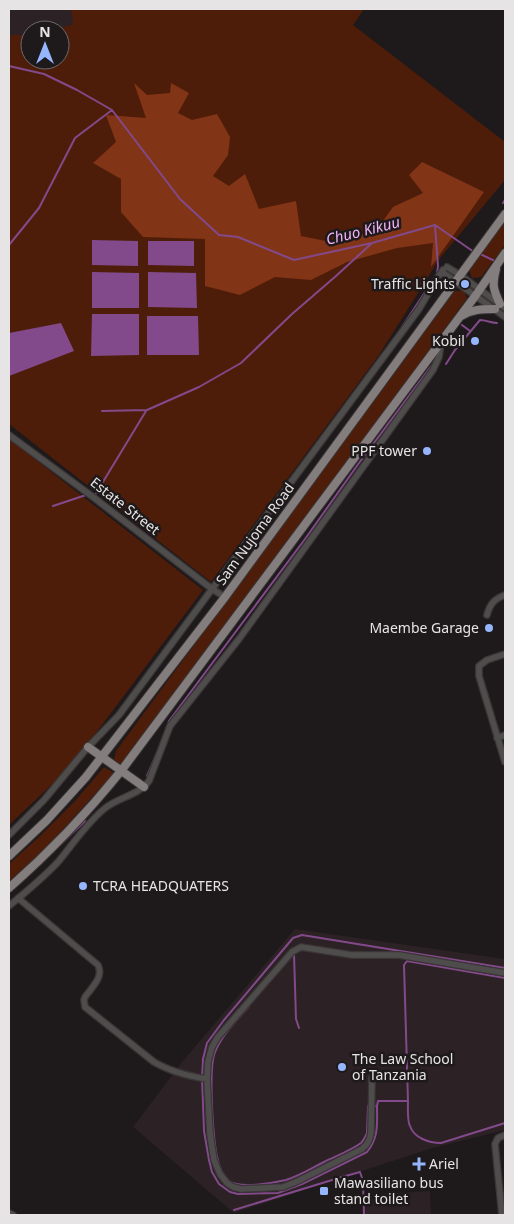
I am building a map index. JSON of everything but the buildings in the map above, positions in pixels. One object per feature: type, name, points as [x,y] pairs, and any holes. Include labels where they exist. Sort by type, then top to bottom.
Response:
[{"type":"main road","name":"Sam Nujoma Road","points":[[9,856],[60,805],[102,757],[224,597],[505,214]]},
{"type":"main road","points":[[9,888],[58,842],[121,771],[441,342],[505,253]]},
{"type":"main road","points":[[457,319],[473,310],[500,307],[493,285],[497,265]]},
{"type":"main road","points":[[88,747],[144,787]]},
{"type":"street","points":[[9,834],[44,800],[88,747],[118,715],[418,309],[444,270],[500,307],[505,317]]},
{"type":"street","points":[[9,906],[58,862],[91,821],[104,809],[144,787],[149,781],[170,726],[239,639],[433,370],[439,357],[441,342]]},
{"type":"street","name":"Estate Street","points":[[9,435],[97,500],[212,590],[224,597]]},
{"type":"street","points":[[487,615],[492,602],[505,595]]},
{"type":"street","points":[[505,654],[487,660],[479,666],[479,676],[505,762]]},
{"type":"street","points":[[497,738],[505,735]]},
{"type":"street","points":[[18,898],[98,965],[100,969],[99,977],[85,996],[85,1007],[165,1069],[178,1074],[207,1078]]},
{"type":"street","points":[[372,1078],[372,1132],[370,1139],[362,1149],[283,1187],[242,1189],[227,1183],[220,1174],[214,1160],[210,1134],[207,1078],[208,1062],[212,1047],[218,1037],[295,949],[301,947],[352,955],[399,955],[505,973]]},
{"type":"street","points":[[502,1215],[503,1199],[495,1144],[498,1138],[505,1135]]},
{"type":"street","points":[[9,1213],[13,1215]]},
{"type":"shaded area","points":[[9,9],[72,9],[75,35],[70,33],[70,20],[20,20],[20,35],[9,35]]},
{"type":"shaded area","points":[[71,9],[364,9],[353,25],[505,142],[505,180],[440,258],[379,355],[211,582],[9,424],[9,35],[20,35],[20,70],[70,70],[70,25],[73,24]]},
{"type":"shaded area","points":[[134,83],[147,95],[170,93],[171,83],[189,93],[178,113],[192,120],[217,114],[230,137],[228,155],[213,176],[229,186],[245,174],[259,209],[296,201],[301,236],[340,244],[378,228],[393,207],[423,193],[409,175],[422,162],[484,192],[431,267],[433,243],[397,248],[347,262],[311,280],[275,277],[240,295],[205,286],[205,239],[143,237],[121,212],[121,179],[93,163],[116,142],[106,115],[146,118]]},
{"type":"shaded area","points":[[505,221],[505,245],[481,277],[472,278],[469,270]]},
{"type":"shaded area","points":[[92,240],[138,241],[138,266],[92,265]]},
{"type":"shaded area","points":[[148,241],[194,241],[194,266],[148,265]]},
{"type":"shaded area","points":[[92,272],[139,273],[139,308],[92,308]]},
{"type":"shaded area","points":[[148,272],[196,273],[197,308],[148,307]]},
{"type":"shaded area","points":[[455,291],[464,291],[467,298],[229,628],[121,766],[115,765],[116,751]]},
{"type":"shaded area","points":[[92,314],[139,314],[139,355],[91,356]]},
{"type":"shaded area","points":[[147,316],[198,316],[199,355],[147,355]]},
{"type":"shaded area","points":[[61,323],[74,351],[9,376],[9,333]]},
{"type":"shaded area","points":[[9,439],[203,590],[66,771],[9,825]]},
{"type":"shaded area","points":[[104,767],[114,773],[44,850],[9,881],[9,864],[75,801]]},
{"type":"shaded area","name":"The Law School of Tanzania","points":[[295,929],[505,959],[505,1130],[429,1149],[234,1213],[133,1127],[182,1062]]},
{"type":"shaded area","points":[[430,1191],[431,1215],[365,1215],[364,1195]]},
{"type":"waterway","name":"Chuo Kikuu","points":[[9,66],[44,74],[112,110],[180,199],[219,235],[238,237],[294,260],[372,243],[435,225],[474,252]]},
{"type":"waterway","points":[[9,245],[39,208],[75,138],[112,110]]},
{"type":"waterway","points":[[402,327],[437,274],[435,225]]},
{"type":"waterway","points":[[102,411],[147,410],[199,387],[241,363],[292,314],[372,243]]},
{"type":"waterway","name":"Chuo Kikuu","points":[[478,253],[497,262]]},
{"type":"waterway","points":[[446,364],[480,320],[497,323]]},
{"type":"waterway","points":[[462,325],[470,331]]},
{"type":"waterway","points":[[453,338],[460,344]]},
{"type":"waterway","points":[[168,725],[169,721],[432,365]]},
{"type":"waterway","points":[[95,495],[146,411]]},
{"type":"waterway","points":[[53,506],[86,495]]},
{"type":"waterway","points":[[147,776],[156,755]]},
{"type":"waterway","points":[[33,871],[85,821]]},
{"type":"waterway","points":[[377,1106],[377,1125],[374,1141],[367,1152],[302,1184],[278,1193],[238,1194],[230,1192],[219,1184],[212,1172],[204,1131],[202,1078],[203,1059],[207,1043],[293,938],[302,935],[505,968]]},
{"type":"waterway","points":[[294,954],[296,1019],[299,1028]]},
{"type":"waterway","points":[[408,1101],[404,965],[407,961],[505,978]]},
{"type":"waterway","points":[[249,1006],[230,1028],[218,1046],[213,1061],[213,1123],[216,1152],[221,1169],[229,1181],[241,1185],[257,1185],[286,1180],[352,1148],[364,1140],[367,1133],[368,1106],[377,1106],[378,1101],[408,1101],[408,1120],[412,1130],[418,1137],[432,1142],[441,1143],[505,1123]]},
{"type":"waterway","points":[[234,1210],[360,1172],[363,1181],[364,1215]]},
{"type":"place","name":"Traffic Lights","points":[[465,284]]},
{"type":"place","name":"Kobil","points":[[475,341]]},
{"type":"place","name":"PPF tower","points":[[427,451]]},
{"type":"place","name":"Maembe Garage","points":[[489,628]]},
{"type":"place","name":"TCRA HEADQUATERS","points":[[83,886]]},
{"type":"place","name":"The Law School of Tanzania","points":[[342,1067]]},
{"type":"place","name":"Ariel","points":[[419,1164]]},
{"type":"place","name":"Mawasiliano bus stand toilet","points":[[324,1191]]}]
